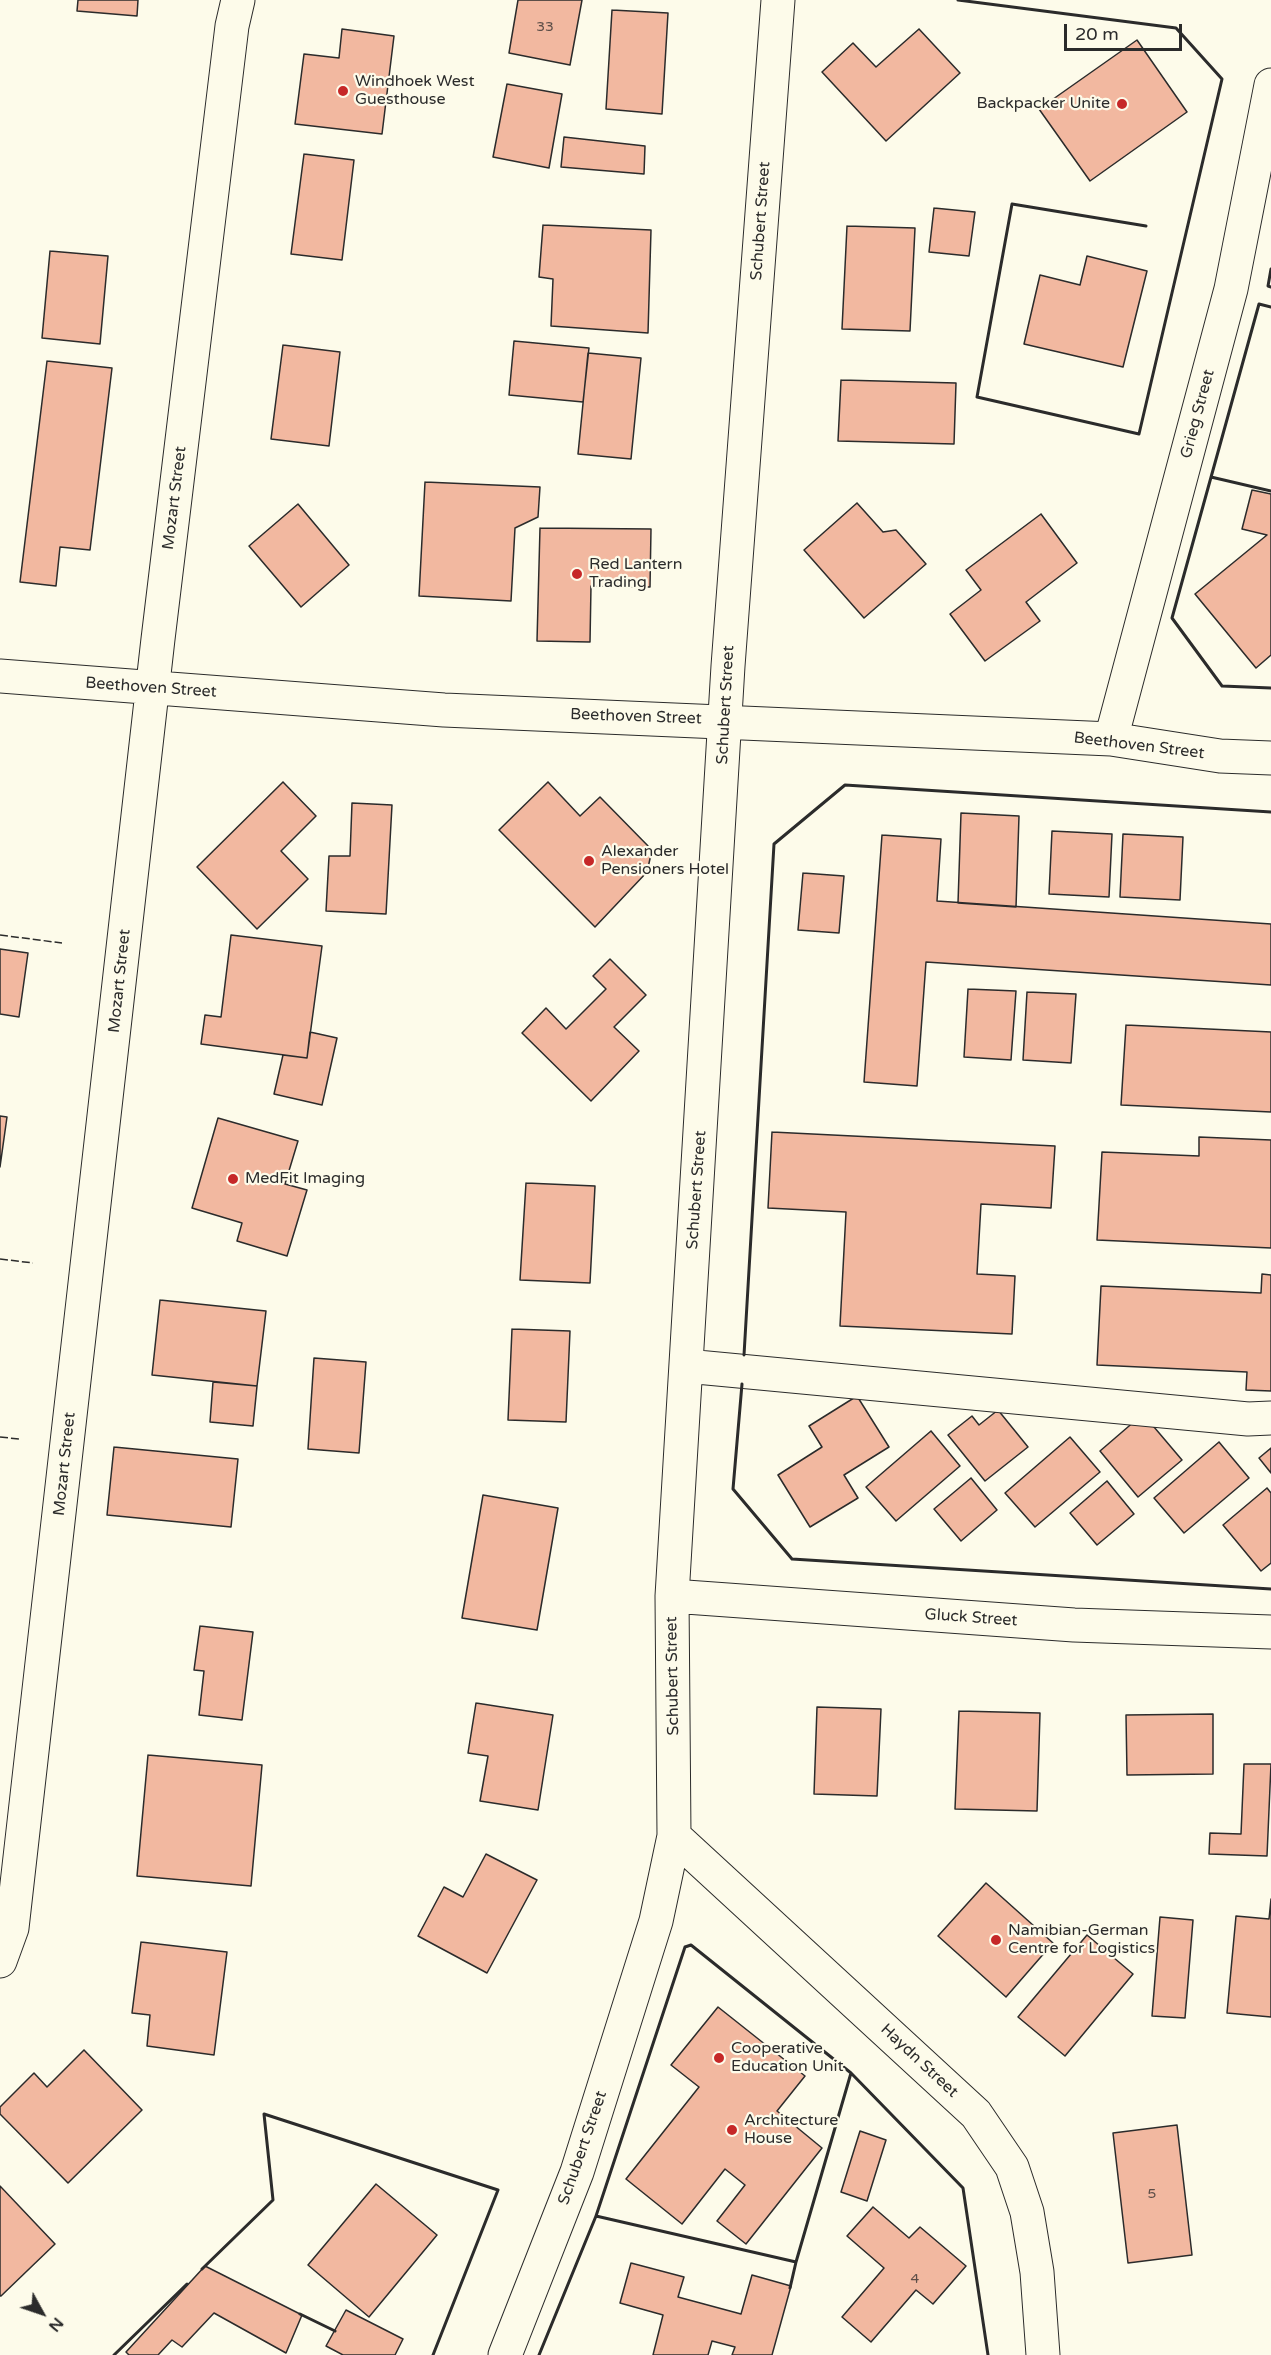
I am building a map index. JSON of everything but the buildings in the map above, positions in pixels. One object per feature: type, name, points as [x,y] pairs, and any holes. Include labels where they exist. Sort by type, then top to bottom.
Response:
[{"type":"street","name":"Mozart Street","points":[[0,1961],[12,1928],[153,688],[229,50],[238,0]]},
{"type":"street","name":"Schubert Street","points":[[505,2355],[578,2172],[656,1921],[674,1836],[672,1596],[726,721],[777,0]]},
{"type":"street","name":"Grieg Street","points":[[1111,739],[1231,289],[1271,85]]},
{"type":"street","name":"Beethoven Street","points":[[0,676],[444,710],[1111,739],[1220,756],[1271,758]]},
{"type":"street","points":[[686,1366],[1248,1419],[1271,1419]]},
{"type":"street","name":"Gluck Street","points":[[672,1596],[1074,1625],[1271,1632]]},
{"type":"street","name":"Haydn Street","points":[[674,1836],[976,2114],[1012,2167],[1027,2212],[1037,2272],[1043,2355]]},
{"type":"fence","points":[[0,935],[62,943]]},
{"type":"fence","points":[[0,1259],[33,1263]]},
{"type":"fence","points":[[0,1437],[19,1439]]},
{"type":"wall","points":[[958,0],[1176,28],[1222,79],[1139,434],[977,397],[1012,204],[1146,226]]},
{"type":"wall","points":[[1271,269],[1268,286],[1271,287]]},
{"type":"wall","points":[[1271,307],[1259,304],[1172,618],[1222,686],[1271,688]]},
{"type":"wall","points":[[1211,477],[1271,491]]},
{"type":"wall","points":[[744,1355],[774,844],[845,785],[1271,812]]},
{"type":"wall","points":[[742,1384],[733,1489],[792,1559],[1271,1589]]},
{"type":"wall","points":[[596,2216],[685,1947],[691,1945],[851,2073],[963,2188],[988,2355]]},
{"type":"wall","points":[[796,2262],[851,2073]]},
{"type":"wall","points":[[202,2269],[273,2200],[264,2114],[498,2190],[433,2355]]},
{"type":"wall","points":[[539,2355],[596,2216],[796,2262],[790,2288]]},
{"type":"wall","points":[[114,2355],[187,2284]]},
{"type":"wall","points":[[300,2314],[335,2331]]},
{"type":"place","name":"Windhoek West Guesthouse","points":[[343,91]]},
{"type":"place","name":"Backpacker Unite","points":[[1122,104]]},
{"type":"place","name":"Red Lantern Trading","points":[[577,574]]},
{"type":"place","name":"Alexander Pensioners Hotel","points":[[589,861]]},
{"type":"place","name":"MedFit Imaging","points":[[233,1179]]},
{"type":"place","name":"Namibian-German Centre for Logistics","points":[[996,1940]]},
{"type":"place","name":"Cooperative Education Unit","points":[[719,2058]]},
{"type":"place","name":"Architecture House","points":[[732,2130]]}]
